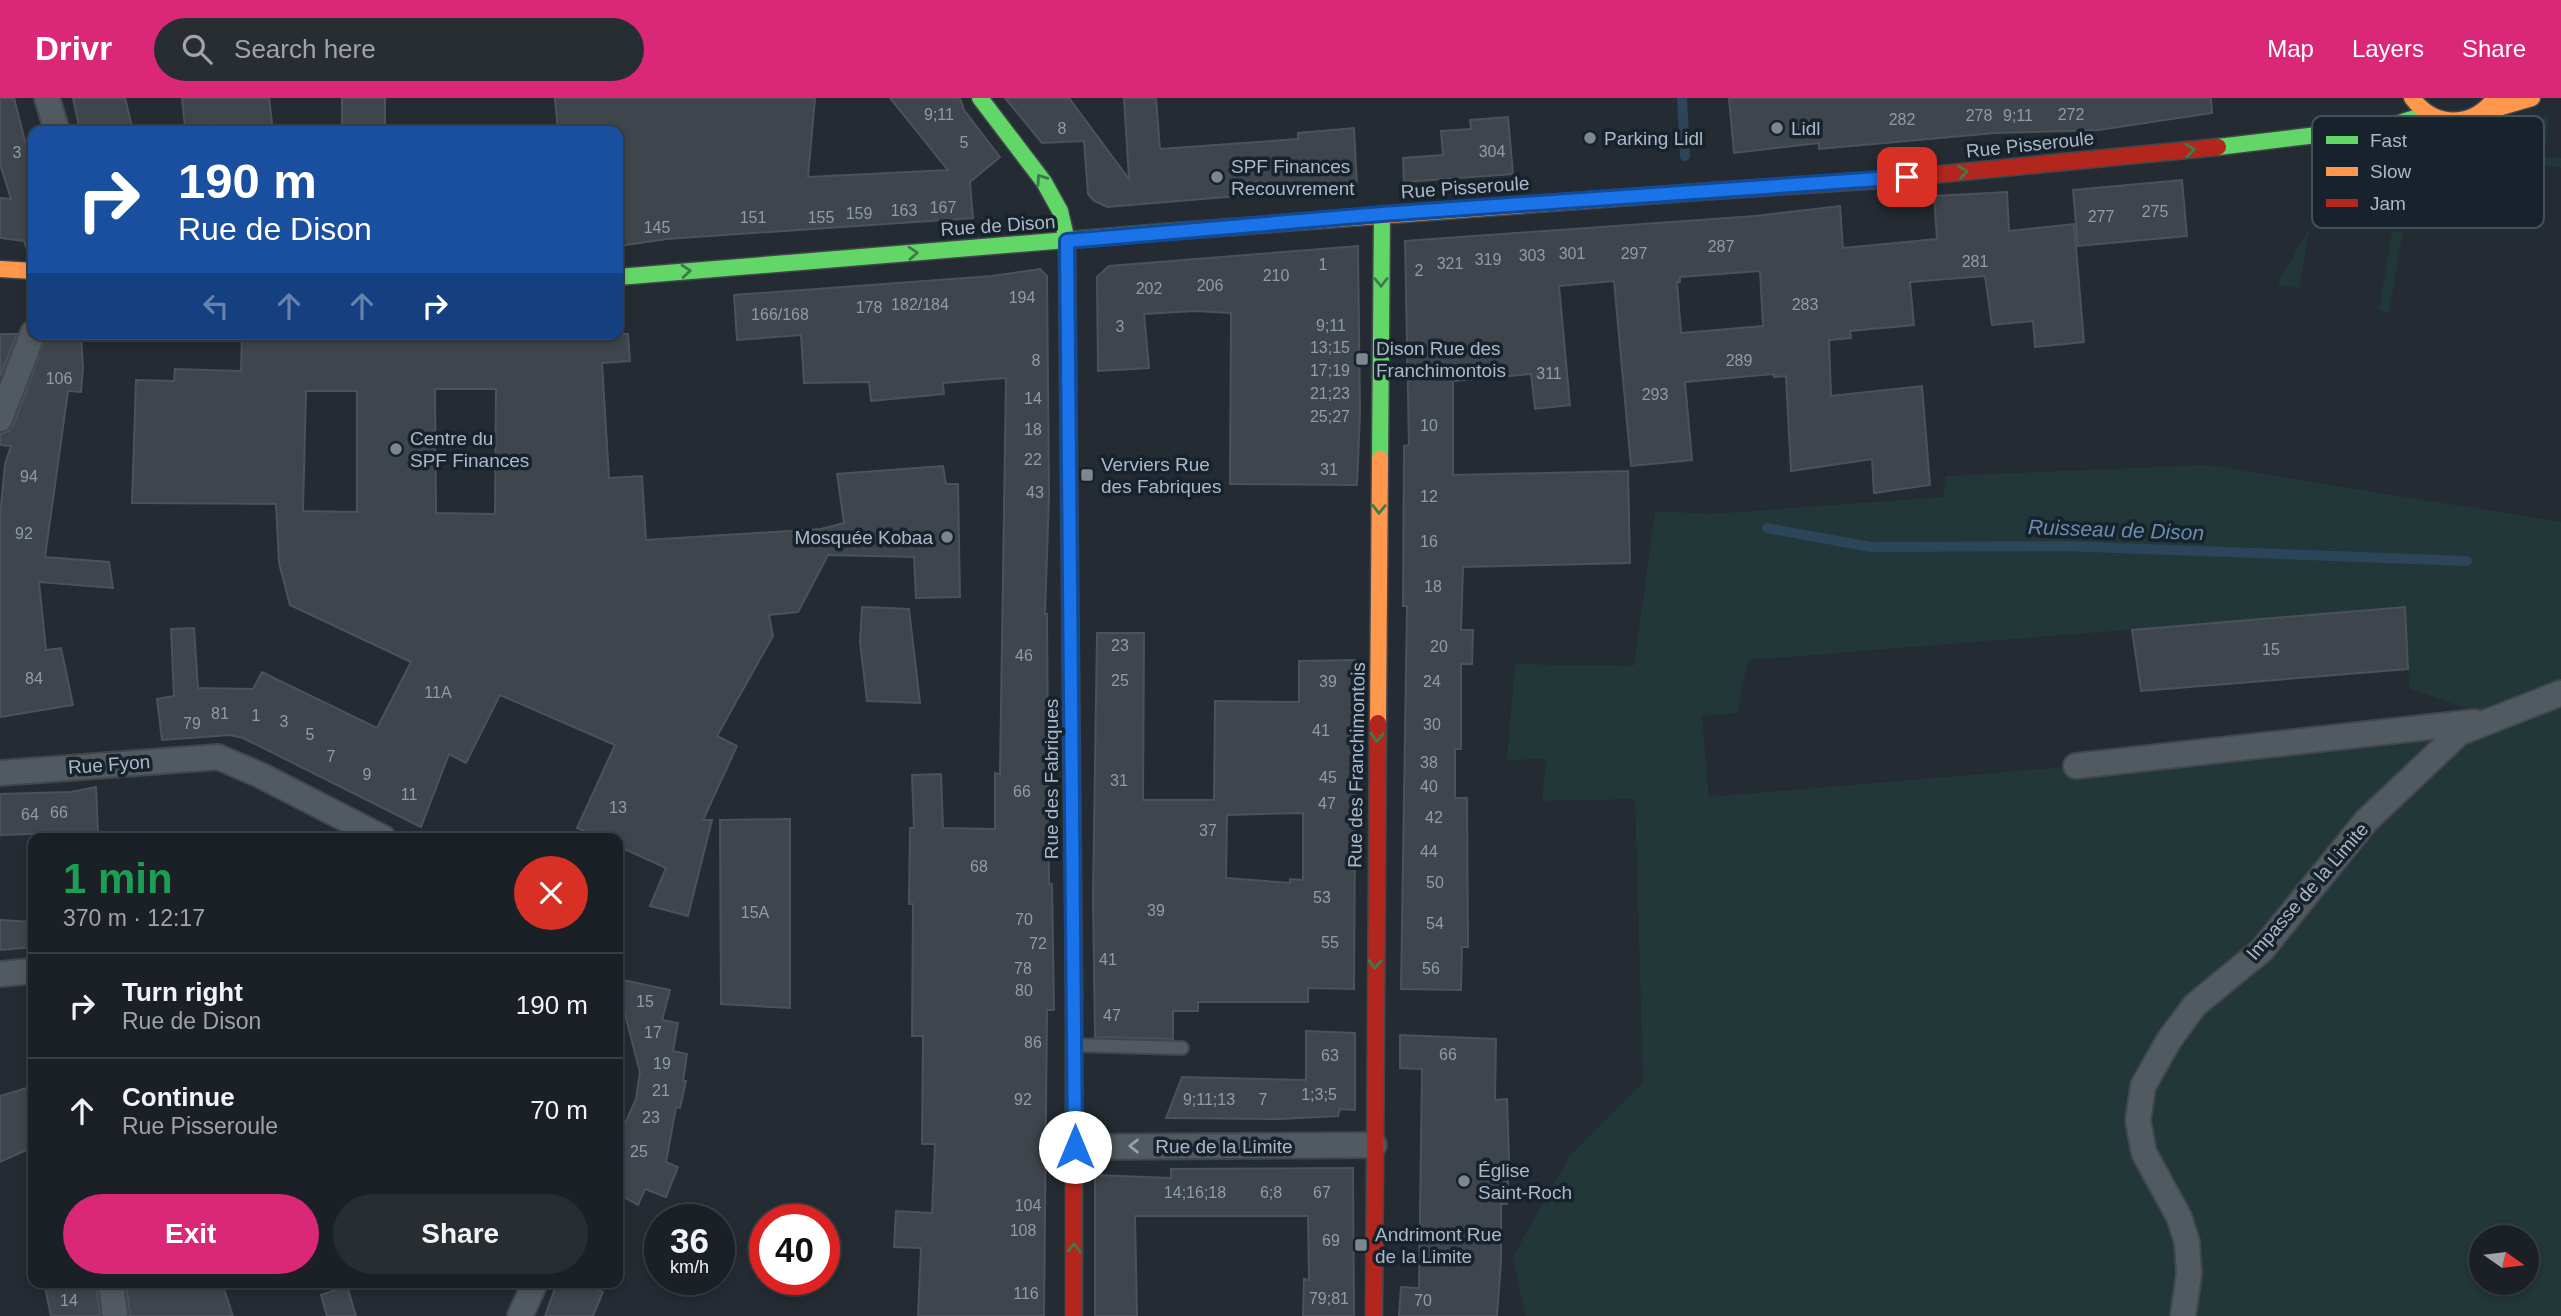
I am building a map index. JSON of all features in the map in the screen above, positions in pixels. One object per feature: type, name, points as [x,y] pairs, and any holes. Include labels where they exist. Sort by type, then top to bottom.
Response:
[{"type":"street","points":[[47,98],[55,126]]},
{"type":"street","name":"Rue des Fabriques","points":[[980,98],[1044,182],[1060,211],[1067,241],[1075,1147],[1074,1316]]},
{"type":"street","points":[[2412,98],[2432,116]]},
{"type":"street","points":[[2484,111],[2496,98]]},
{"type":"street","points":[[2473,116],[2532,98]]},
{"type":"street","name":"Rue Pisseroule","points":[[2422,116],[2428,114]]},
{"type":"street","name":"Rue Pisseroule","points":[[1382,214],[1893,179],[2312,136]]},
{"type":"street","name":"Rue de Dison","points":[[623,277],[1382,214]]},
{"type":"street","name":"Rue des Franchimontois","points":[[1374,1316],[1382,214]]},
{"type":"street","points":[[0,269],[28,271]]},
{"type":"street","points":[[0,419],[30,340]]},
{"type":"street","name":"Impasse de la Limite","points":[[2183,1316],[2189,1274],[2186,1242],[2179,1217],[2144,1153],[2138,1121],[2143,1086],[2169,1040],[2195,1005],[2262,950],[2367,821],[2459,733],[2561,693]]},
{"type":"street","points":[[2076,766],[2497,719]]},
{"type":"street","name":"Rue Fyon","points":[[0,773],[218,757],[260,775],[373,833]]},
{"type":"street","points":[[0,974],[28,971]]},
{"type":"street","name":"Rue de la Limite","points":[[1075,1147],[1374,1145]]},
{"type":"street","points":[[112,1288],[115,1316]]},
{"type":"street","points":[[521,1315],[533,1288]]},
{"type":"lane","points":[[1074,1045],[1182,1048]]},
{"type":"green space","points":[[2548,116],[2546,144],[2544,144],[2544,117]]},
{"type":"green space","points":[[2544,157],[2561,158],[2561,168],[2544,165]]},
{"type":"green space","points":[[2310,227],[2299,289],[2277,284]]},
{"type":"green space","points":[[2392,231],[2403,232],[2389,313],[2379,310]]},
{"type":"green space","points":[[2207,465],[2561,522],[2561,1316],[1526,1316],[1512,1258],[1569,1157],[1643,1082],[1635,799],[1542,801],[1546,759],[1507,760],[1515,664],[1634,666],[1655,511],[1711,514],[1944,497],[1945,476]],"holes":[[[2405,608],[2409,688],[2495,719],[2076,766],[1709,797],[1702,716],[1737,713],[1748,660]]]},
{"type":"building","points":[[0,98],[14,98],[25,141],[28,140],[28,250],[24,241],[0,238],[0,198],[11,199],[0,164]]},
{"type":"building","points":[[73,98],[125,98],[132,126],[79,126]]},
{"type":"building","points":[[182,98],[269,98],[272,126],[185,126]]},
{"type":"building","points":[[342,98],[385,98],[385,126],[342,126]]},
{"type":"building","points":[[555,98],[815,98],[808,177],[948,170],[890,98],[960,98],[964,110],[1000,157],[970,182],[973,218],[667,239],[623,245],[623,126],[558,126]]},
{"type":"building","points":[[1005,98],[1069,98],[1129,179],[1124,98],[1156,98],[1160,149],[1298,139],[1298,133],[1354,128],[1357,186],[1107,207],[1094,201],[1088,194],[1084,141],[1042,143]]},
{"type":"building","points":[[1729,98],[2211,98],[2212,113],[2099,130],[1995,133],[1819,149],[1819,143],[1734,153]]},
{"type":"building","points":[[1508,117],[1513,174],[1404,182],[1403,158],[1443,155],[1441,131],[1471,129],[1470,120]]},
{"type":"building","points":[[2182,180],[2187,236],[2078,246],[2073,190]]},
{"type":"building","points":[[2007,192],[2009,231],[2074,224],[2084,342],[2035,347],[2033,321],[1992,325],[1985,276],[1910,282],[1914,325],[1850,331],[1851,338],[1829,340],[1831,396],[1922,386],[1930,485],[1874,493],[1872,459],[1791,471],[1786,376],[1774,377],[1774,374],[1685,382],[1692,460],[1631,466],[1614,281],[1559,286],[1570,405],[1535,409],[1531,374],[1453,381],[1453,475],[1628,471],[1630,563],[1463,567],[1461,630],[1473,630],[1472,664],[1461,664],[1461,749],[1455,749],[1455,798],[1467,798],[1468,947],[1462,947],[1461,990],[1401,989],[1407,606],[1403,606],[1404,446],[1409,445],[1405,241],[1755,216],[1840,206],[1843,248],[1937,239],[1934,196]],"holes":[[[1760,271],[1763,326],[1681,333],[1677,282],[1680,282],[1680,277]]]},
{"type":"building","points":[[1358,246],[1360,413],[1357,485],[1230,484],[1231,313],[1195,311],[1144,314],[1149,368],[1098,371],[1097,277],[1109,266]]},
{"type":"building","points":[[1040,269],[1047,276],[1049,495],[1045,614],[1049,884],[1052,884],[1054,1010],[1047,1010],[1044,1316],[918,1316],[921,1248],[894,1247],[896,1211],[932,1213],[935,1144],[922,1144],[923,1036],[912,1036],[913,904],[909,904],[910,828],[914,828],[912,775],[941,774],[943,828],[995,829],[995,773],[1000,774],[1006,378],[943,383],[944,394],[871,401],[869,382],[804,383],[801,335],[737,340],[734,295],[992,276]]},
{"type":"building","points":[[0,334],[17,334],[0,377]]},
{"type":"building","points":[[623,334],[628,334],[630,361],[602,363],[609,478],[642,476],[646,540],[821,529],[844,523],[837,474],[943,466],[946,484],[958,484],[960,597],[916,598],[914,557],[828,555],[798,612],[769,615],[773,636],[717,736],[737,746],[703,820],[712,820],[688,916],[650,906],[666,868],[623,848],[623,833],[588,833],[577,828],[615,745],[500,695],[466,763],[449,754],[421,827],[243,738],[230,735],[162,740],[157,699],[174,696],[171,629],[194,628],[198,688],[253,689],[262,672],[377,728],[411,662],[290,605],[279,563],[276,504],[132,503],[136,380],[174,381],[175,369],[241,371],[242,340],[623,340]],"holes":[[[435,389],[496,389],[495,514],[436,513]],[[306,391],[357,391],[357,512],[303,511]]]},
{"type":"building","points":[[45,340],[81,340],[81,392],[68,391],[45,557],[109,562],[113,588],[39,582],[46,650],[61,648],[73,705],[0,717],[0,517],[5,464],[11,446],[0,445],[0,434],[9,431]]},
{"type":"building","points":[[862,607],[909,609],[920,703],[867,701],[860,642]]},
{"type":"building","points":[[2405,607],[2408,669],[2141,691],[2132,630]]},
{"type":"building","points":[[1097,633],[1144,633],[1143,800],[1214,800],[1215,701],[1299,702],[1299,661],[1356,660],[1354,989],[1308,988],[1308,1002],[1198,1002],[1198,1011],[1173,1011],[1173,1039],[1095,1037],[1093,897]],"holes":[[[1303,813],[1303,880],[1290,879],[1290,883],[1226,878],[1227,815]]]},
{"type":"building","points":[[96,787],[98,832],[0,835],[0,794],[71,792]]},
{"type":"building","points":[[790,819],[790,1008],[721,1004],[720,820]]},
{"type":"building","points":[[0,920],[28,922],[28,947],[0,950]]},
{"type":"building","points":[[623,980],[670,990],[662,1020],[678,1023],[673,1051],[687,1054],[683,1081],[686,1081],[680,1108],[676,1107],[666,1162],[678,1167],[666,1197],[645,1189],[638,1205],[623,1197],[623,1128],[636,1099],[640,1072],[624,1011]]},
{"type":"building","points":[[1306,1031],[1355,1033],[1355,1110],[1340,1109],[1338,1116],[1281,1119],[1166,1118],[1182,1077],[1306,1080]]},
{"type":"building","points":[[1400,1035],[1496,1039],[1495,1100],[1507,1099],[1509,1159],[1507,1204],[1501,1204],[1497,1316],[1399,1316],[1401,1287],[1419,1288],[1422,1069],[1400,1068]]},
{"type":"building","points":[[28,1088],[28,1149],[0,1162],[0,1096]]},
{"type":"building","points":[[1353,1168],[1354,1316],[1303,1316],[1304,1279],[1309,1280],[1308,1216],[1135,1216],[1137,1316],[1095,1316],[1095,1175],[1171,1178],[1171,1169]]},
{"type":"building","points":[[45,1288],[97,1288],[100,1316],[51,1316]]},
{"type":"building","points":[[127,1288],[224,1288],[233,1316],[130,1316]]},
{"type":"building","points":[[348,1288],[356,1316],[327,1316],[321,1295]]},
{"type":"building","points":[[555,1288],[599,1288],[603,1292],[593,1316],[545,1316]]},
{"type":"waterway","name":"Ruisseau de Dison","points":[[1682,98],[1685,156]]},
{"type":"waterway","name":"Ruisseau de Dison","points":[[1767,528],[1871,547],[2063,546],[2467,561]]},
{"type":"traffic: fast","points":[[980,98],[1044,182],[1060,211],[1067,241],[1069,476]]},
{"type":"traffic: fast","points":[[2422,116],[2428,114]]},
{"type":"traffic: fast","points":[[2218,147],[2312,136]]},
{"type":"traffic: fast","points":[[1380,459],[1382,214]]},
{"type":"traffic: fast","points":[[623,277],[1164,232]]},
{"type":"traffic: slow","points":[[2412,98],[2434,116]]},
{"type":"traffic: slow","points":[[2473,116],[2495,98]]},
{"type":"traffic: slow","points":[[2484,112],[2532,98]]},
{"type":"traffic: slow","points":[[1164,232],[1712,191]]},
{"type":"traffic: slow","points":[[0,269],[28,271]]},
{"type":"traffic: slow","points":[[1378,723],[1380,459]]},
{"type":"traffic: slow","points":[[1069,476],[1074,995]]},
{"type":"traffic: jam","points":[[1712,191],[1880,180],[2218,147]]},
{"type":"traffic: jam","points":[[1374,1316],[1378,723]]},
{"type":"traffic: jam","points":[[1074,995],[1074,1316]]},
{"type":"place","name":"Lidl","points":[[1777,128]]},
{"type":"place","name":"Parking Lidl","points":[[1590,138]]},
{"type":"place","name":"SPF Finances Recouvrement","points":[[1217,177]]},
{"type":"place","name":"Dison Rue des Franchimontois","points":[[1362,359]]},
{"type":"place","name":"Centre du SPF Finances","points":[[396,449]]},
{"type":"place","name":"Verviers Rue des Fabriques","points":[[1087,475]]},
{"type":"place","name":"Mosquée Kobaa","points":[[947,537]]},
{"type":"place","name":"Église Saint-Roch","points":[[1464,1181]]},
{"type":"place","name":"Andrimont Rue de la Limite","points":[[1361,1245]]},
{"type":"route","points":[[1075,1147],[1067,241],[1382,214],[1907,177]]}]
